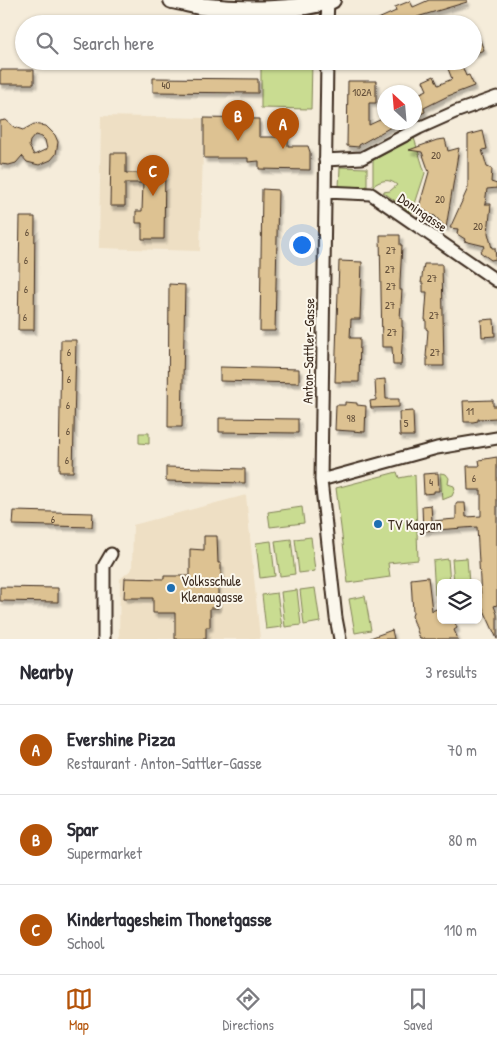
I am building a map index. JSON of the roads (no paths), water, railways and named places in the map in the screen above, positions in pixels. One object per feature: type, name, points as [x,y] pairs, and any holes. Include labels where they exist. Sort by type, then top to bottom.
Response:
[{"type":"main road","points":[[172,0],[206,7],[260,9],[302,6],[329,0]]},
{"type":"street","points":[[328,15],[329,0]]},
{"type":"street","name":"Anton-Sattler-Gasse","points":[[327,70],[321,480],[340,639]]},
{"type":"street","points":[[325,160],[362,158],[419,128],[455,112],[497,97]]},
{"type":"street","name":"Doningasse","points":[[325,192],[370,194],[497,281]]},
{"type":"street","points":[[321,480],[437,448],[497,438]]},
{"type":"street","points":[[104,639],[104,566],[111,554]]},
{"type":"place","name":"Spar","points":[[238,141]]},
{"type":"place","name":"Evershine Pizza","points":[[283,149]]},
{"type":"place","name":"Kindertagesheim Thonetgasse","points":[[153,196]]},
{"type":"place","name":"TV Kagran","points":[[378,524]]},
{"type":"place","name":"Volksschule Klenaugasse","points":[[171,588]]}]
